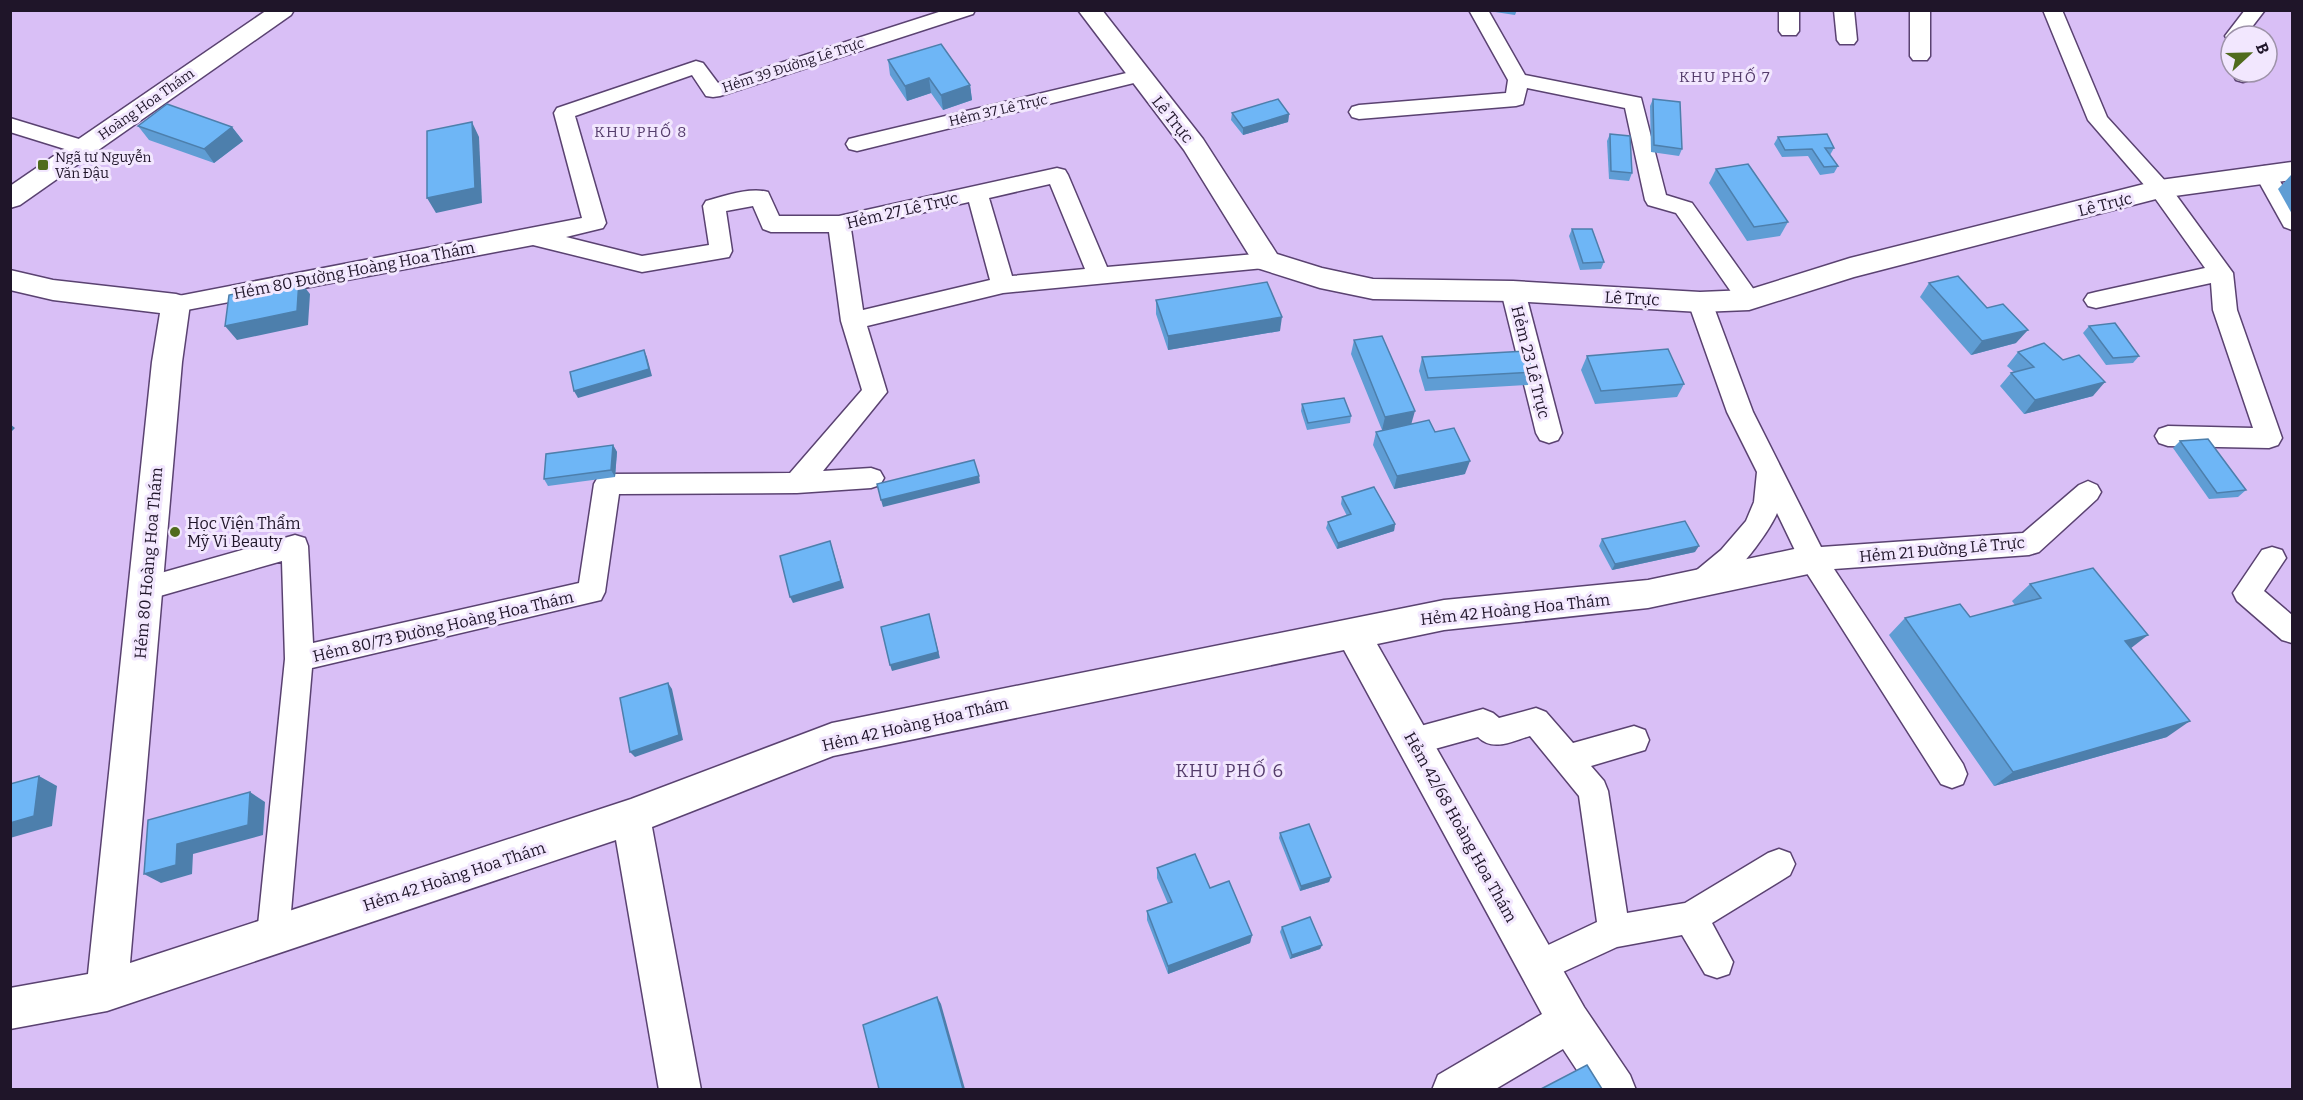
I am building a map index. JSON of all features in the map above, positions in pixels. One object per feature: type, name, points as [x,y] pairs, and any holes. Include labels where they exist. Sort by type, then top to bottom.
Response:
[{"type":"street","name":"Hoàng Hoa Thám","points":[[10,199],[283,10]]},
{"type":"street","name":"Lê Trực","points":[[1089,10],[1194,145],[1267,261],[1320,278],[1373,290],[1513,291],[1700,302],[1749,300],[1850,268],[2160,189],[2292,171]]},
{"type":"street","points":[[10,280],[53,290],[176,304]]},
{"type":"street","name":"Hẻm 80 Hoàng Hoa Thám","points":[[107,991],[167,362],[176,304]]},
{"type":"street","name":"Hẻm 42 Hoàng Hoa Thám","points":[[10,1009],[107,991],[631,817],[832,740],[1444,615],[1648,594],[1813,559]]},
{"type":"street","name":"Hẻm 42/68 Hoàng Hoa Thám","points":[[1352,632],[1569,1022],[1615,1089]]},
{"type":"street","points":[[631,817],[680,1089]]},
{"type":"street","points":[[1453,1089],[1569,1022]]},
{"type":"lane","name":"Hẻm 39 Đường Lê Trực","points":[[564,112],[696,67],[713,91],[966,10]]},
{"type":"lane","points":[[1359,112],[1516,99],[1518,80],[1478,10]]},
{"type":"lane","points":[[1789,10],[1789,31]]},
{"type":"lane","points":[[1844,10],[1847,40]]},
{"type":"lane","points":[[1920,10],[1920,56]]},
{"type":"lane","points":[[2052,10],[2098,120],[2160,189],[2221,273],[2224,310],[2269,438],[2168,436]]},
{"type":"lane","points":[[2245,24],[2256,10]]},
{"type":"lane","name":"Hẻm 37 Lê Trực","points":[[857,144],[1139,76]]},
{"type":"lane","points":[[1518,80],[1634,103],[1656,200],[1684,208],[1749,300]]},
{"type":"lane","name":"Hẻm 80 Đường Hoàng Hoa Thám","points":[[176,304],[595,223],[564,112]]},
{"type":"lane","points":[[10,125],[84,148]]},
{"type":"lane","points":[[2265,173],[2292,222]]},
{"type":"lane","name":"Hẻm 27 Lê Trực","points":[[797,483],[875,392],[853,321],[839,224],[1057,175],[1099,275]]},
{"type":"lane","points":[[977,193],[1003,285]]},
{"type":"lane","name":"Hẻm 80 Đường Hoàng Hoa Thám","points":[[532,237],[642,264],[721,251],[714,206],[760,197],[771,224],[839,224]]},
{"type":"lane","points":[[853,321],[1003,285],[1267,261]]},
{"type":"lane","points":[[2096,300],[2221,273]]},
{"type":"lane","name":"Hẻm 23 Lê Trực","points":[[1513,291],[1549,433]]},
{"type":"lane","points":[[1700,302],[1740,412],[1813,559],[1952,774]]},
{"type":"lane","points":[[1702,582],[1742,547],[1760,522],[1766,505],[1770,472]]},
{"type":"lane","points":[[797,483],[872,478]]},
{"type":"lane","name":"Hẻm 80/73 Đường Hoàng Hoa Thám","points":[[146,588],[295,546],[299,659],[591,592],[608,484],[797,483]]},
{"type":"lane","name":"Hẻm 21 Đường Lê Trực","points":[[1813,559],[2029,544],[2088,492]]},
{"type":"lane","points":[[2272,558],[2247,593],[2292,631]]},
{"type":"lane","points":[[273,935],[299,659]]},
{"type":"lane","points":[[1413,741],[1483,722],[1494,733],[1536,721],[1593,791],[1614,931]]},
{"type":"lane","points":[[1566,759],[1634,740]]},
{"type":"lane","points":[[1539,967],[1614,931],[1690,918],[1779,864]]},
{"type":"lane","points":[[1690,918],[1717,962]]},
{"type":"building","points":[[941,44],[970,85],[941,95],[929,78],[905,86],[888,60]]},
{"type":"building","points":[[1278,99],[1289,114],[1243,128],[1232,113]]},
{"type":"building","points":[[1653,99],[1680,102],[1682,149],[1654,145]]},
{"type":"building","points":[[167,104],[232,127],[204,149],[138,126]]},
{"type":"building","points":[[472,122],[475,188],[427,198],[427,131]]},
{"type":"building","points":[[1610,134],[1630,136],[1632,173],[1611,171]]},
{"type":"building","points":[[1827,134],[1834,148],[1825,148],[1838,166],[1824,167],[1812,149],[1785,150],[1778,137]]},
{"type":"building","points":[[1748,164],[1788,222],[1754,227],[1716,169]]},
{"type":"building","points":[[1572,229],[1592,229],[1604,262],[1583,263]]},
{"type":"building","points":[[1958,276],[1987,308],[2003,304],[2028,330],[1982,341],[1929,283]]},
{"type":"building","points":[[299,280],[297,311],[225,326],[229,295]]},
{"type":"building","points":[[1267,282],[1282,317],[1168,336],[1156,300]]},
{"type":"building","points":[[2115,323],[2139,356],[2113,358],[2089,326]]},
{"type":"building","points":[[1382,336],[1415,411],[1385,417],[1354,340]]},
{"type":"building","points":[[2044,343],[2063,360],[2079,355],[2105,382],[2035,400],[2011,373],[2034,367],[2018,352]]},
{"type":"building","points":[[1668,349],[1684,384],[1601,391],[1587,356]]},
{"type":"building","points":[[644,350],[649,369],[574,391],[570,372]]},
{"type":"building","points":[[1526,351],[1533,372],[1428,378],[1422,357]]},
{"type":"building","points":[[1344,398],[1351,416],[1308,423],[1302,404]]},
{"type":"building","points":[[1429,420],[1435,432],[1454,428],[1470,461],[1397,476],[1376,432]]},
{"type":"building","points":[[2208,439],[2246,490],[2217,493],[2180,441]]},
{"type":"building","points":[[613,445],[611,470],[544,479],[546,454]]},
{"type":"building","points":[[974,460],[979,476],[881,500],[877,484]]},
{"type":"building","points":[[1374,487],[1395,524],[1338,543],[1328,522],[1351,514],[1342,497]]},
{"type":"building","points":[[1685,521],[1699,546],[1615,564],[1602,539]]},
{"type":"building","points":[[830,541],[841,581],[790,597],[780,556]]},
{"type":"building","points":[[2093,568],[2148,635],[2125,641],[2190,721],[2013,772],[1905,618],[1960,604],[1970,617],[2041,598],[2030,584]]},
{"type":"building","points":[[929,614],[938,652],[890,665],[881,627]]},
{"type":"building","points":[[668,683],[679,735],[630,752],[620,698]]},
{"type":"building","points":[[39,776],[34,816],[10,823],[10,784]]},
{"type":"building","points":[[250,792],[248,825],[177,844],[176,865],[144,874],[148,820]]},
{"type":"building","points":[[1309,824],[1331,877],[1301,886],[1280,833]]},
{"type":"building","points":[[1195,854],[1210,888],[1229,881],[1252,935],[1168,966],[1147,911],[1172,902],[1157,868]]},
{"type":"building","points":[[1310,917],[1322,945],[1292,955],[1282,927]]},
{"type":"building","points":[[937,997],[963,1089],[879,1089],[863,1025]]},
{"type":"building","points":[[1587,1065],[1602,1089],[1541,1089]]},
{"type":"place","name":"Ngã tư Nguyễn Văn Đậu","points":[[43,165]]},
{"type":"place","name":"Học Viện Thẩm Mỹ Vi Beauty","points":[[175,532]]},
{"type":"district","name":"KHU PHỐ 7","points":[[1725,77]]},
{"type":"district","name":"KHU PHỐ 8","points":[[641,132]]},
{"type":"district","name":"KHU PHỐ 6","points":[[1230,771]]}]
